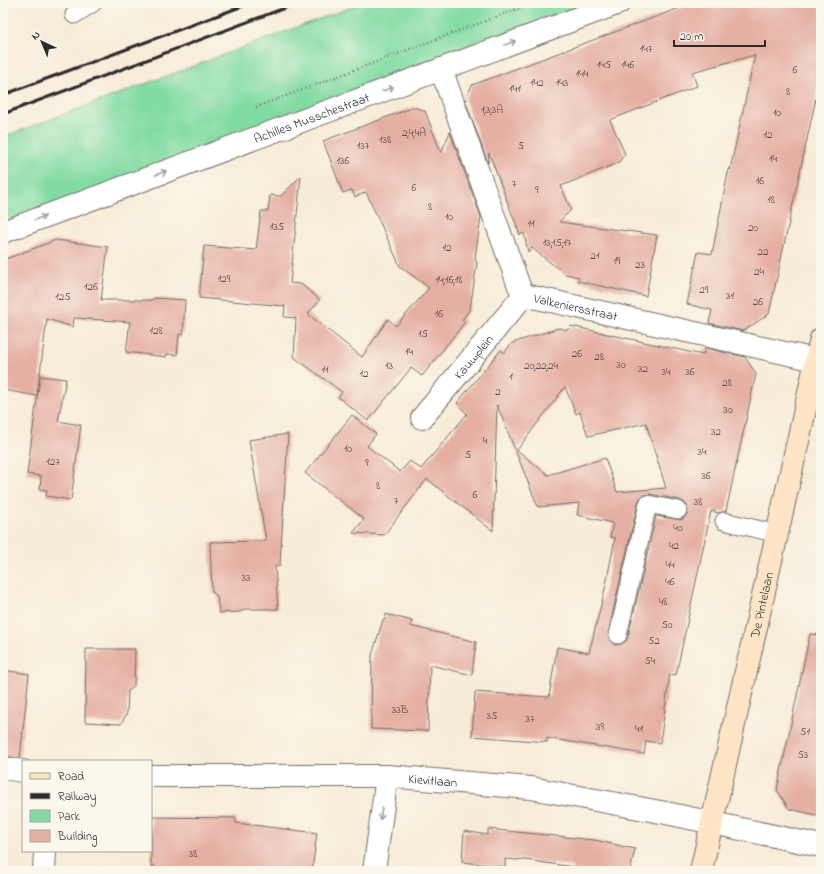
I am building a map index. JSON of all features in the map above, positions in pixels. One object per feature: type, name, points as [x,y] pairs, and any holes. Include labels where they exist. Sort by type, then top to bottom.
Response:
[{"type":"street","name":"Achilles Musschestraat","points":[[3,232],[619,3]]},
{"type":"street","name":"Valkeniersstraat","points":[[441,69],[519,286],[524,295],[816,360]]},
{"type":"street","name":"Kauwplein","points":[[422,418],[524,295]]},
{"type":"street","name":"De Pintelaan","points":[[701,871],[821,339]]},
{"type":"street","points":[[3,768],[22,771]]},
{"type":"street","name":"Kievitlaan","points":[[152,776],[387,776],[531,788],[666,813],[821,846]]},
{"type":"street","points":[[374,871],[387,776]]},
{"type":"street","points":[[44,871],[45,852]]},
{"type":"lane","points":[[74,16],[93,3]]},
{"type":"lane","points":[[618,635],[648,504],[678,510]]},
{"type":"lane","points":[[724,521],[777,534]]},
{"type":"path","points":[[250,109],[533,3]]},
{"type":"green space","points":[[362,3],[600,3],[3,225],[3,137]]},
{"type":"building","points":[[693,3],[821,3],[821,75],[769,314],[743,331],[709,323],[712,310],[687,304],[698,252],[712,254],[729,168],[730,170],[755,55],[692,72],[697,86],[610,120],[625,154],[618,163],[561,186],[571,210],[559,222],[657,235],[646,296],[578,281],[579,277],[565,274],[532,248],[528,252],[524,233],[520,235],[489,153],[488,163],[465,100],[472,85]]},
{"type":"building","points":[[414,107],[425,111],[441,153],[450,132],[481,217],[475,258],[477,263],[470,309],[462,320],[465,322],[422,376],[411,368],[368,421],[338,397],[342,392],[294,357],[296,318],[284,317],[285,306],[199,298],[204,246],[256,250],[261,211],[268,211],[270,195],[281,196],[301,176],[290,283],[301,284],[320,300],[308,314],[362,357],[388,319],[396,326],[429,288],[400,266],[366,192],[355,197],[352,190],[343,193],[323,141]]},
{"type":"building","points":[[56,240],[108,247],[101,300],[151,300],[155,298],[185,300],[183,335],[179,334],[177,355],[167,354],[166,357],[126,352],[130,322],[74,318],[73,327],[47,319],[37,396],[3,390],[3,260]]},
{"type":"building","points":[[571,326],[703,355],[705,348],[745,357],[756,374],[726,511],[719,513],[711,511],[676,675],[670,674],[660,743],[646,741],[644,754],[547,738],[547,742],[472,736],[475,692],[549,697],[557,647],[589,653],[606,585],[615,538],[610,537],[613,523],[577,515],[579,503],[538,507],[497,405],[493,531],[427,479],[384,535],[353,533],[364,519],[305,473],[352,415],[376,434],[367,446],[400,472],[410,461],[421,469],[467,414],[457,403],[501,350],[504,353],[512,343],[559,328],[567,330]],"holes":[[[565,387],[576,414],[580,412],[588,436],[646,423],[666,488],[617,492],[605,458],[548,475],[517,450]],[[650,494],[680,500],[687,506],[688,512],[681,520],[656,516],[628,637],[626,641],[615,645],[609,638],[608,633],[638,502],[640,498]]]},
{"type":"building","points":[[40,376],[66,379],[58,421],[81,425],[71,500],[46,496],[47,490],[40,489],[41,476],[27,474]]},
{"type":"building","points":[[288,434],[280,566],[275,566],[278,609],[246,609],[239,612],[219,613],[217,596],[212,592],[210,542],[266,541],[249,440]]},
{"type":"building","points":[[386,614],[412,621],[410,626],[476,642],[472,675],[430,665],[428,731],[371,729],[372,655]]},
{"type":"building","points":[[810,634],[821,635],[821,816],[789,809],[777,790]]},
{"type":"building","points":[[86,649],[135,649],[134,686],[128,691],[127,713],[121,724],[85,722]]},
{"type":"building","points":[[3,670],[29,674],[20,758],[3,756]]},
{"type":"building","points":[[152,817],[236,818],[236,823],[317,833],[312,871],[155,870],[155,866],[151,866]]},
{"type":"building","points":[[488,829],[594,840],[635,849],[630,871],[573,871],[574,867],[518,859],[505,859],[505,867],[462,862],[464,831],[488,835]]},
{"type":"railway","points":[[3,95],[251,3]]},
{"type":"railway","points":[[3,114],[298,3]]}]
